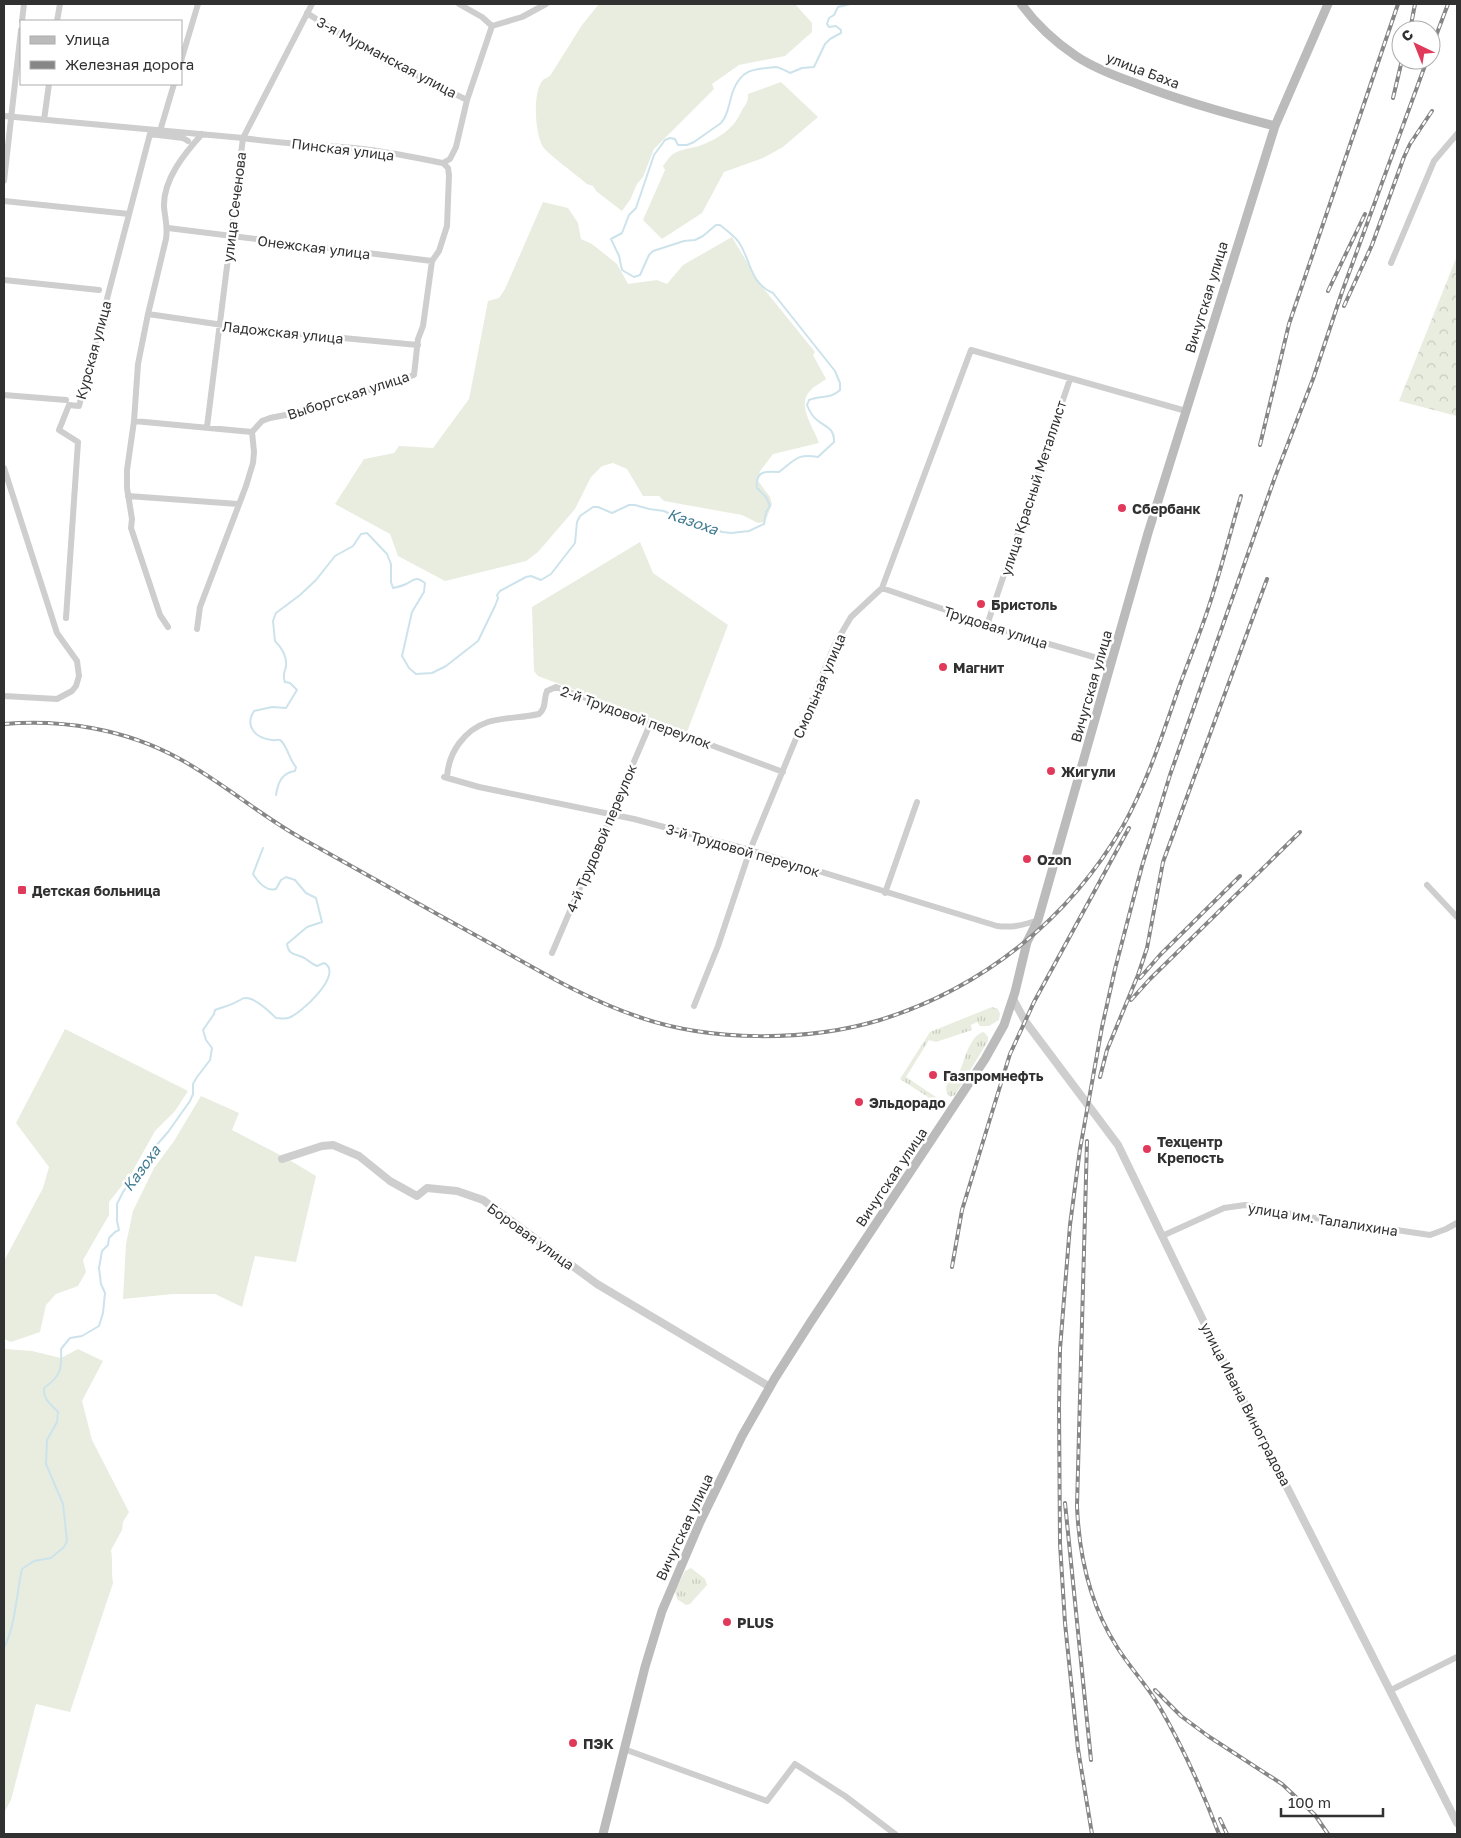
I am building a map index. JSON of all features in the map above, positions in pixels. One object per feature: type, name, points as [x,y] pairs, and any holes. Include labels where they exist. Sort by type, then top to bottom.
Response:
[{"type":"main road","name":"улица Баха","points":[[1021,4],[1035,22],[1048,34],[1076,56],[1090,64],[1155,91],[1275,126]]},
{"type":"main road","name":"Вичугская улица","points":[[603,1834],[645,1667],[667,1598],[700,1522],[734,1453],[770,1387],[810,1323],[985,1060],[1001,1032],[1013,999],[1027,942],[1038,920],[1111,662],[1186,411],[1275,126],[1328,4]]},
{"type":"street","points":[[22,20],[24,4]]},
{"type":"street","points":[[57,20],[60,4]]},
{"type":"street","points":[[182,58],[198,4]]},
{"type":"street","name":"улица Сеченова","points":[[207,427],[243,138],[312,4]]},
{"type":"street","points":[[458,4],[482,17],[492,26]]},
{"type":"street","points":[[492,26],[522,17],[546,4]]},
{"type":"street","name":"3-я Мурманская улица","points":[[307,13],[324,25],[388,60],[467,100]]},
{"type":"street","points":[[443,163],[450,158],[456,147],[467,100],[492,26]]},
{"type":"street","points":[[4,181],[20,39]]},
{"type":"street","points":[[44,120],[49,85]]},
{"type":"street","points":[[160,131],[174,85]]},
{"type":"street","name":"Пинская улица","points":[[4,116],[243,138],[276,143],[292,142],[366,150],[443,163]]},
{"type":"street","name":"Курская улица","points":[[66,618],[78,442],[59,430],[69,405],[79,406],[150,134],[183,138],[188,141]]},
{"type":"street","points":[[168,627],[160,615],[131,528],[132,519],[128,496],[127,470],[134,421],[138,364],[168,228],[164,206],[173,172],[184,155],[202,134]]},
{"type":"street","points":[[1391,263],[1434,161],[1457,134]]},
{"type":"street","name":"Выборгская улица","points":[[252,432],[262,421],[270,418],[306,411],[414,375],[418,339],[423,326],[432,261],[439,251],[447,226],[449,175],[448,168],[443,163]]},
{"type":"street","points":[[4,201],[129,214]]},
{"type":"street","name":"Онежская улица","points":[[168,228],[432,261]]},
{"type":"street","points":[[4,280],[99,290]]},
{"type":"street","name":"Ладожская улица","points":[[148,314],[257,330],[418,345]]},
{"type":"street","name":"Смольная улица","points":[[694,1006],[718,946],[750,850],[835,644],[843,628],[859,608],[882,588],[971,350],[1070,379]]},
{"type":"street","points":[[1070,379],[1186,411]]},
{"type":"street","name":"улица Красный Металлист","points":[[988,625],[1070,379]]},
{"type":"street","points":[[4,395],[66,400]]},
{"type":"street","points":[[134,421],[252,432],[253,462],[246,486],[200,607],[196,630]]},
{"type":"street","points":[[4,468],[7,489],[57,633],[77,661],[79,669],[76,686],[67,695],[57,699],[4,696]]},
{"type":"street","points":[[128,496],[238,504]]},
{"type":"street","name":"Трудовая улица","points":[[882,588],[988,625],[1111,662]]},
{"type":"street","name":"2-й Трудовой переулок","points":[[446,778],[449,760],[454,749],[462,740],[486,722],[539,714],[543,711],[546,695],[551,688],[556,687],[783,772]]},
{"type":"street","name":"4-й Трудовой переулок","points":[[552,953],[651,722]]},
{"type":"street","name":"3-й Трудовой переулок","points":[[446,778],[479,787],[612,815],[750,850],[997,926],[1007,928],[1022,926],[1038,920]]},
{"type":"street","points":[[885,893],[916,802]]},
{"type":"street","points":[[1427,885],[1457,917]]},
{"type":"street","name":"улица Ивана Виноградова","points":[[1013,999],[1025,1021],[1118,1145],[1218,1352],[1457,1823]]},
{"type":"street","name":"Боровая улица","points":[[282,1159],[322,1146],[333,1145],[359,1156],[390,1181],[416,1196],[427,1188],[457,1191],[483,1200],[597,1284],[770,1387]]},
{"type":"street","name":"улица им. Талалихина","points":[[1162,1236],[1224,1208],[1245,1205],[1302,1216],[1430,1235],[1457,1223]]},
{"type":"street","points":[[1391,1690],[1457,1657]]},
{"type":"street","points":[[624,1749],[767,1801],[795,1764],[845,1796],[895,1834]]},
{"type":"green space","points":[[599,4],[795,4],[812,23],[812,32],[785,56],[739,65],[712,84],[714,89],[654,149],[643,177],[622,211],[546,150],[540,141],[538,133],[536,103],[540,86],[543,80],[550,76],[582,25]]},
{"type":"green space","points":[[781,82],[818,117],[783,147],[763,158],[724,172],[702,213],[662,239],[643,220],[665,170],[663,166],[676,152],[705,144],[729,129],[747,102],[748,94]]},
{"type":"green space","points":[[543,202],[568,208],[578,223],[581,239],[592,244],[617,264],[628,284],[657,280],[667,284],[683,265],[732,237],[760,284],[815,352],[813,355],[826,379],[810,391],[806,397],[805,410],[819,443],[773,454],[760,471],[758,481],[770,497],[772,504],[765,522],[758,523],[742,515],[664,501],[659,496],[643,496],[627,469],[613,463],[602,466],[591,477],[575,509],[538,552],[526,561],[445,581],[398,556],[390,534],[335,504],[364,459],[394,453],[399,446],[433,448],[469,399],[488,301],[499,298],[505,289]]},
{"type":"green space","points":[[1457,256],[1457,416],[1399,401]]},
{"type":"green space","points":[[640,542],[653,573],[728,625],[687,732],[538,676],[534,671],[532,607]]},
{"type":"green space","points":[[992,1007],[998,1009],[1000,1014],[999,1020],[989,1026],[980,1026],[977,1022],[971,1025],[972,1030],[936,1042],[929,1040],[906,1077],[942,1101],[944,1104],[942,1106],[900,1079],[930,1032]]},
{"type":"green space","points":[[65,1029],[188,1091],[175,1111],[155,1131],[131,1174],[109,1202],[109,1215],[83,1260],[86,1272],[78,1286],[56,1294],[46,1305],[40,1332],[11,1342],[4,1339],[4,1261],[43,1188],[49,1167],[16,1123]]},
{"type":"green space","points":[[984,1032],[988,1037],[988,1041],[955,1095],[950,1097],[946,1090],[947,1084],[952,1082],[959,1072],[975,1037]]},
{"type":"green space","points":[[201,1096],[239,1113],[232,1130],[316,1176],[296,1262],[255,1256],[242,1307],[215,1294],[173,1294],[123,1299],[126,1244],[133,1211],[154,1168],[174,1141]]},
{"type":"green space","points":[[5,1349],[32,1351],[61,1358],[78,1349],[103,1361],[82,1401],[92,1440],[129,1512],[111,1550],[113,1583],[70,1712],[36,1704],[11,1800],[4,1813],[4,1352]]},
{"type":"green space","points":[[691,1568],[705,1579],[707,1585],[690,1604],[686,1605],[677,1599],[675,1591],[685,1571]]},
{"type":"waterway","name":"Казоха","points":[[276,795],[281,779],[295,771],[296,767],[282,742],[261,737],[253,731],[250,722],[254,711],[272,707],[286,708],[297,690],[284,680],[286,659],[275,641],[273,621],[276,613],[316,580],[335,556],[353,546],[361,534],[367,533],[387,554],[391,564],[393,588],[416,579],[425,583],[424,592],[412,612],[402,656],[409,668],[416,674],[432,673],[446,666],[478,641],[500,591],[526,577],[531,576],[541,580],[551,574],[575,543],[577,522],[580,516],[593,507],[598,507],[612,513],[629,505],[635,505],[664,511],[690,523],[707,525],[722,532],[749,531],[764,524],[766,512],[770,506],[766,497],[757,488],[759,475],[765,472],[779,472],[797,458],[805,456],[818,457],[834,442],[833,434],[829,428],[816,419],[807,405],[809,400],[833,395],[840,390],[840,383],[835,371],[773,293],[759,283],[751,270],[742,248],[732,235],[720,225],[716,225],[695,240],[684,241],[653,251],[649,255],[640,275],[634,277],[622,270],[619,256],[611,239],[622,233],[629,215],[636,208],[654,155],[665,140],[675,139],[678,145],[687,145],[721,123],[726,116],[737,83],[750,71],[776,67],[790,73],[802,68],[814,67],[825,44],[841,33],[841,30],[836,26],[829,27],[827,24],[829,18],[834,15],[838,7],[850,4]]},
{"type":"waterway","name":"Казоха","points":[[4,1648],[13,1619],[22,1569],[34,1561],[51,1558],[64,1547],[67,1541],[63,1504],[46,1464],[47,1440],[57,1422],[58,1412],[46,1399],[44,1388],[57,1376],[61,1367],[61,1349],[70,1338],[82,1336],[99,1326],[103,1313],[105,1293],[101,1284],[99,1268],[102,1251],[108,1245],[109,1238],[119,1230],[117,1204],[148,1155],[168,1132],[190,1101],[193,1094],[193,1084],[210,1060],[212,1048],[206,1040],[203,1030],[215,1010],[243,998],[249,998],[262,1005],[276,1018],[288,1018],[302,1010],[310,1002],[325,984],[329,975],[329,968],[324,963],[317,966],[303,957],[292,953],[287,944],[307,927],[322,922],[316,898],[306,893],[295,880],[286,877],[281,880],[276,889],[272,890],[260,883],[253,874],[263,848]]},
{"type":"railway","points":[[1260,445],[1289,324],[1398,4]]},
{"type":"railway","points":[[1412,20],[1415,4]]},
{"type":"railway","points":[[1441,23],[1448,4]]},
{"type":"railway","points":[[1393,98],[1400,70]]},
{"type":"railway","points":[[1092,1834],[1078,1749],[1065,1623],[1060,1544],[1059,1407],[1060,1349],[1070,1225],[1080,1149],[1102,1027],[1142,866],[1170,775],[1275,477],[1313,379],[1342,292],[1423,70]]},
{"type":"railway","points":[[1344,306],[1372,245],[1404,157],[1410,144],[1432,111]]},
{"type":"railway","points":[[1328,291],[1365,214]]},
{"type":"railway","points":[[4,724],[48,723],[93,728],[115,733],[158,748],[194,767],[285,829],[561,983],[619,1010],[667,1025],[728,1035],[791,1035],[852,1027],[880,1020],[918,1006],[954,989],[988,969],[1020,946],[1050,920],[1077,891],[1101,860],[1132,810],[1154,759],[1218,579],[1241,496]]},
{"type":"railway","points":[[1100,1077],[1107,1050],[1147,948],[1163,862],[1267,579]]},
{"type":"railway","points":[[952,1267],[962,1210],[1010,1054],[1034,1002],[1129,828]]},
{"type":"railway","points":[[1131,1000],[1300,832]]},
{"type":"railway","points":[[1140,978],[1160,955],[1240,876]]},
{"type":"railway","points":[[1087,1141],[1077,1506],[1083,1561],[1093,1597],[1108,1631],[1122,1655],[1154,1698],[1168,1721],[1192,1769],[1219,1834]]},
{"type":"railway","points":[[1065,1503],[1091,1760]]},
{"type":"railway","points":[[1155,1690],[1181,1716],[1208,1736],[1282,1784],[1315,1815],[1328,1834]]},
{"type":"railway","points":[[1220,1819],[1227,1834]]},
{"type":"place","name":"Сбербанк","points":[[1122,508]]},
{"type":"place","name":"Бристоль","points":[[981,604]]},
{"type":"place","name":"Магнит","points":[[943,667]]},
{"type":"place","name":"Жигули","points":[[1051,771]]},
{"type":"place","name":"Ozon","points":[[1027,859]]},
{"type":"place","name":"Детская больница","points":[[22,890]]},
{"type":"place","name":"Газпромнефть","points":[[933,1075]]},
{"type":"place","name":"Эльдорадо","points":[[859,1102]]},
{"type":"place","name":"Техцентр Крепость","points":[[1147,1149]]},
{"type":"place","name":"PLUS","points":[[727,1622]]},
{"type":"place","name":"ПЭК","points":[[573,1743]]}]
